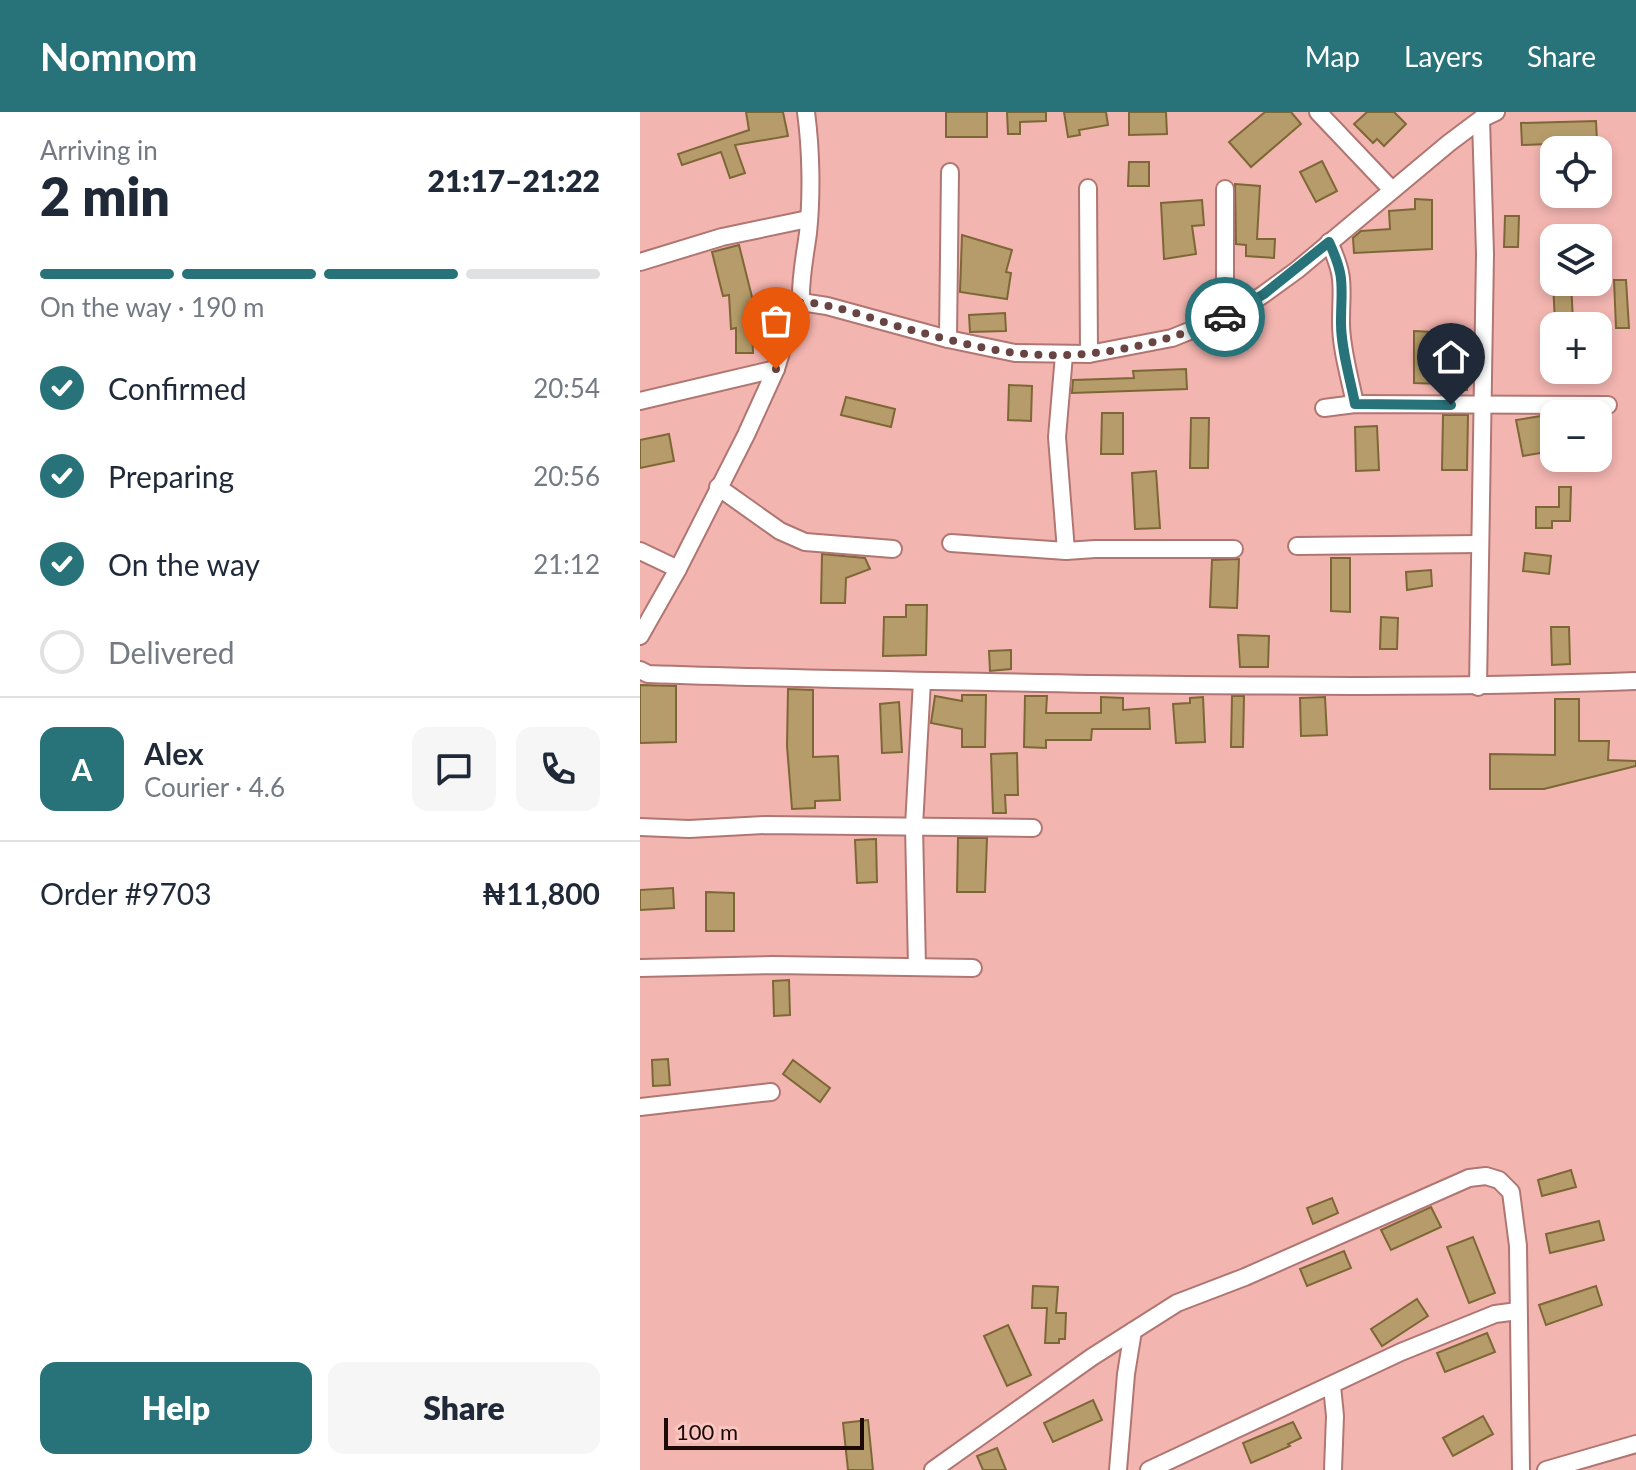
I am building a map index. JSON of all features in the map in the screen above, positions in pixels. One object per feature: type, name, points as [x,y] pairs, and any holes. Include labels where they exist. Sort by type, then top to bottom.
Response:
[{"type":"street","points":[[801,302],[800,275],[808,219],[810,140],[806,112]]},
{"type":"street","points":[[1318,112],[1392,190]]},
{"type":"street","points":[[640,636],[678,569],[776,369],[795,306],[801,302],[1015,353],[1089,354],[1172,338],[1225,317],[1264,294],[1488,116]]},
{"type":"street","points":[[1478,687],[1488,116]]},
{"type":"street","points":[[948,339],[950,172]]},
{"type":"street","points":[[1088,188],[1089,354]]},
{"type":"street","points":[[1225,189],[1225,317]]},
{"type":"street","points":[[640,262],[722,237],[808,219]]},
{"type":"street","points":[[1329,242],[1341,269],[1344,297],[1341,324],[1355,404]]},
{"type":"street","points":[[1064,355],[1057,437],[1066,551]]},
{"type":"street","points":[[640,401],[776,369]]},
{"type":"street","points":[[1324,408],[1355,404],[1540,405]]},
{"type":"street","points":[[718,487],[780,531],[805,542],[893,549]]},
{"type":"street","points":[[951,543],[1066,551],[1234,549]]},
{"type":"street","points":[[1297,546],[1480,544]]},
{"type":"street","points":[[640,551],[678,569]]},
{"type":"street","points":[[640,670],[648,674],[922,681],[1478,687],[1636,681]]},
{"type":"street","points":[[917,967],[914,826],[922,681]]},
{"type":"street","points":[[640,827],[1033,828]]},
{"type":"street","points":[[640,968],[772,965],[973,968]]},
{"type":"street","points":[[640,1107],[771,1092]]},
{"type":"street","points":[[943,1467],[1104,1349],[1177,1303],[1469,1178],[1486,1176],[1499,1180],[1511,1192],[1518,1246],[1521,1470]]},
{"type":"street","points":[[1149,1470],[1401,1352],[1495,1314],[1518,1311]]},
{"type":"street","points":[[1118,1470],[1133,1331]]},
{"type":"street","points":[[1104,1349],[1126,1374]]},
{"type":"street","points":[[1332,1386],[1333,1470]]},
{"type":"street","points":[[1546,1470],[1636,1444]]},
{"type":"building","points":[[746,112],[783,112],[788,136],[735,145],[745,173],[730,178],[721,152],[682,165],[678,154],[749,130]]},
{"type":"building","points":[[946,112],[987,112],[987,137],[946,137]]},
{"type":"building","points":[[1007,112],[1046,112],[1046,121],[1020,122],[1020,134],[1008,134]]},
{"type":"building","points":[[1064,112],[1106,112],[1108,125],[1079,130],[1080,135],[1068,137]]},
{"type":"building","points":[[1129,112],[1166,112],[1167,134],[1129,135]]},
{"type":"building","points":[[1265,112],[1291,112],[1301,124],[1251,167],[1229,142]]},
{"type":"building","points":[[1367,112],[1394,112],[1406,124],[1384,146],[1377,139],[1373,143],[1354,124]]},
{"type":"building","points":[[1596,121],[1597,136],[1540,136],[1540,144],[1522,145],[1521,123]]},
{"type":"building","points":[[1322,161],[1337,191],[1316,202],[1300,172]]},
{"type":"building","points":[[1129,162],[1149,162],[1149,186],[1128,186]]},
{"type":"building","points":[[1235,184],[1260,186],[1257,239],[1275,239],[1274,258],[1246,256],[1246,245],[1236,244]]},
{"type":"building","points":[[1415,199],[1432,200],[1432,249],[1354,253],[1353,238],[1361,231],[1390,229],[1389,211],[1415,209]]},
{"type":"building","points":[[1202,200],[1204,225],[1192,226],[1196,254],[1164,259],[1161,203]]},
{"type":"building","points":[[1505,216],[1519,216],[1518,247],[1504,247]]},
{"type":"building","points":[[962,235],[1012,250],[1006,272],[1011,273],[1007,299],[960,292]]},
{"type":"building","points":[[739,245],[753,301],[759,301],[760,327],[752,327],[753,353],[736,353],[736,328],[731,329],[729,295],[723,296],[712,252]]},
{"type":"building","points":[[1614,280],[1626,280],[1629,328],[1616,328]]},
{"type":"building","points":[[1554,296],[1572,296],[1573,312],[1554,312]]},
{"type":"building","points":[[1005,313],[1006,331],[970,332],[969,315]]},
{"type":"building","points":[[1414,331],[1469,334],[1467,390],[1442,389],[1442,384],[1414,383]]},
{"type":"building","points":[[1186,369],[1187,389],[1072,393],[1073,380],[1134,378],[1133,371]]},
{"type":"building","points":[[1009,385],[1032,386],[1031,421],[1008,420]]},
{"type":"building","points":[[846,397],[895,409],[891,427],[841,415]]},
{"type":"building","points":[[1102,413],[1123,413],[1123,454],[1101,454]]},
{"type":"building","points":[[1443,415],[1468,415],[1467,470],[1442,470]]},
{"type":"building","points":[[1540,416],[1540,453],[1523,456],[1516,420]]},
{"type":"building","points":[[1191,418],[1209,418],[1208,468],[1190,468]]},
{"type":"building","points":[[1377,426],[1379,470],[1356,471],[1355,427]]},
{"type":"building","points":[[669,434],[674,461],[640,468],[640,440]]},
{"type":"building","points":[[1156,471],[1160,528],[1135,529],[1132,473]]},
{"type":"building","points":[[1559,487],[1571,487],[1570,521],[1552,521],[1552,528],[1536,528],[1536,507],[1559,507]]},
{"type":"building","points":[[1525,553],[1551,556],[1549,574],[1523,571]]},
{"type":"building","points":[[822,554],[865,558],[870,569],[846,578],[845,603],[821,603]]},
{"type":"building","points":[[1331,558],[1350,558],[1350,612],[1331,611]]},
{"type":"building","points":[[1239,559],[1237,608],[1210,607],[1212,560]]},
{"type":"building","points":[[1431,570],[1432,586],[1407,590],[1406,572]]},
{"type":"building","points":[[906,605],[927,605],[926,655],[883,656],[884,617],[906,617]]},
{"type":"building","points":[[1381,617],[1398,618],[1397,649],[1380,649]]},
{"type":"building","points":[[1551,627],[1569,627],[1570,664],[1552,665]]},
{"type":"building","points":[[1238,635],[1269,636],[1268,667],[1240,667]]},
{"type":"building","points":[[1011,650],[1011,669],[990,671],[989,651]]},
{"type":"building","points":[[640,685],[676,686],[676,742],[640,743]]},
{"type":"building","points":[[788,689],[813,690],[813,757],[838,756],[840,800],[815,801],[815,808],[792,809],[787,746]]},
{"type":"building","points":[[962,695],[986,695],[985,747],[962,747],[962,729],[931,723],[935,696],[962,701]]},
{"type":"building","points":[[1025,696],[1047,696],[1046,713],[1101,713],[1101,697],[1123,698],[1123,710],[1149,708],[1150,729],[1092,729],[1091,740],[1046,740],[1046,748],[1024,747]]},
{"type":"building","points":[[1232,696],[1244,696],[1243,747],[1231,747]]},
{"type":"building","points":[[1203,697],[1205,742],[1176,743],[1173,704],[1190,703],[1190,698]]},
{"type":"building","points":[[1325,697],[1327,735],[1301,736],[1300,698]]},
{"type":"building","points":[[1555,699],[1579,699],[1579,741],[1609,741],[1608,760],[1636,761],[1636,766],[1544,789],[1490,789],[1490,754],[1555,755]]},
{"type":"building","points":[[899,702],[902,752],[882,753],[880,704]]},
{"type":"building","points":[[1017,753],[1018,795],[1005,795],[1006,813],[993,813],[991,754]]},
{"type":"building","points":[[958,838],[987,838],[985,892],[957,892]]},
{"type":"building","points":[[876,839],[877,882],[857,883],[855,840]]},
{"type":"building","points":[[673,888],[674,908],[640,910],[640,890]]},
{"type":"building","points":[[706,892],[734,893],[734,931],[706,931]]},
{"type":"building","points":[[789,980],[790,1015],[774,1016],[773,981]]},
{"type":"building","points":[[668,1059],[670,1085],[653,1086],[652,1060]]},
{"type":"building","points":[[793,1060],[830,1088],[820,1102],[783,1074]]},
{"type":"building","points":[[1571,1170],[1576,1187],[1542,1196],[1538,1180]]},
{"type":"building","points":[[1332,1198],[1338,1213],[1313,1224],[1307,1208]]},
{"type":"building","points":[[1431,1207],[1441,1227],[1391,1250],[1381,1230]]},
{"type":"building","points":[[1599,1221],[1604,1240],[1550,1253],[1546,1234]]},
{"type":"building","points":[[1473,1237],[1495,1293],[1469,1303],[1447,1247]]},
{"type":"building","points":[[1344,1251],[1351,1268],[1307,1286],[1300,1269]]},
{"type":"building","points":[[1033,1286],[1058,1287],[1056,1313],[1066,1313],[1065,1339],[1059,1339],[1059,1343],[1045,1343],[1047,1308],[1032,1308]]},
{"type":"building","points":[[1596,1286],[1602,1305],[1546,1325],[1539,1305]]},
{"type":"building","points":[[1417,1299],[1428,1316],[1382,1346],[1371,1329]]},
{"type":"building","points":[[1008,1325],[1031,1375],[1007,1386],[984,1336]]},
{"type":"building","points":[[1487,1333],[1495,1352],[1445,1372],[1437,1353]]},
{"type":"building","points":[[1093,1400],[1102,1420],[1053,1442],[1044,1423]]},
{"type":"building","points":[[1483,1416],[1493,1434],[1453,1456],[1443,1438]]},
{"type":"building","points":[[868,1420],[873,1470],[848,1470],[843,1423]]},
{"type":"building","points":[[1293,1422],[1301,1438],[1251,1463],[1243,1443]]},
{"type":"building","points":[[997,1448],[1006,1470],[983,1470],[977,1456]]},
{"type":"way so far","points":[[776,369],[795,306],[801,302],[1015,353],[1064,355],[1089,354],[1172,338],[1225,317]]},
{"type":"route","points":[[1225,317],[1264,294],[1329,242],[1341,269],[1344,297],[1341,324],[1355,404],[1451,405]]}]
